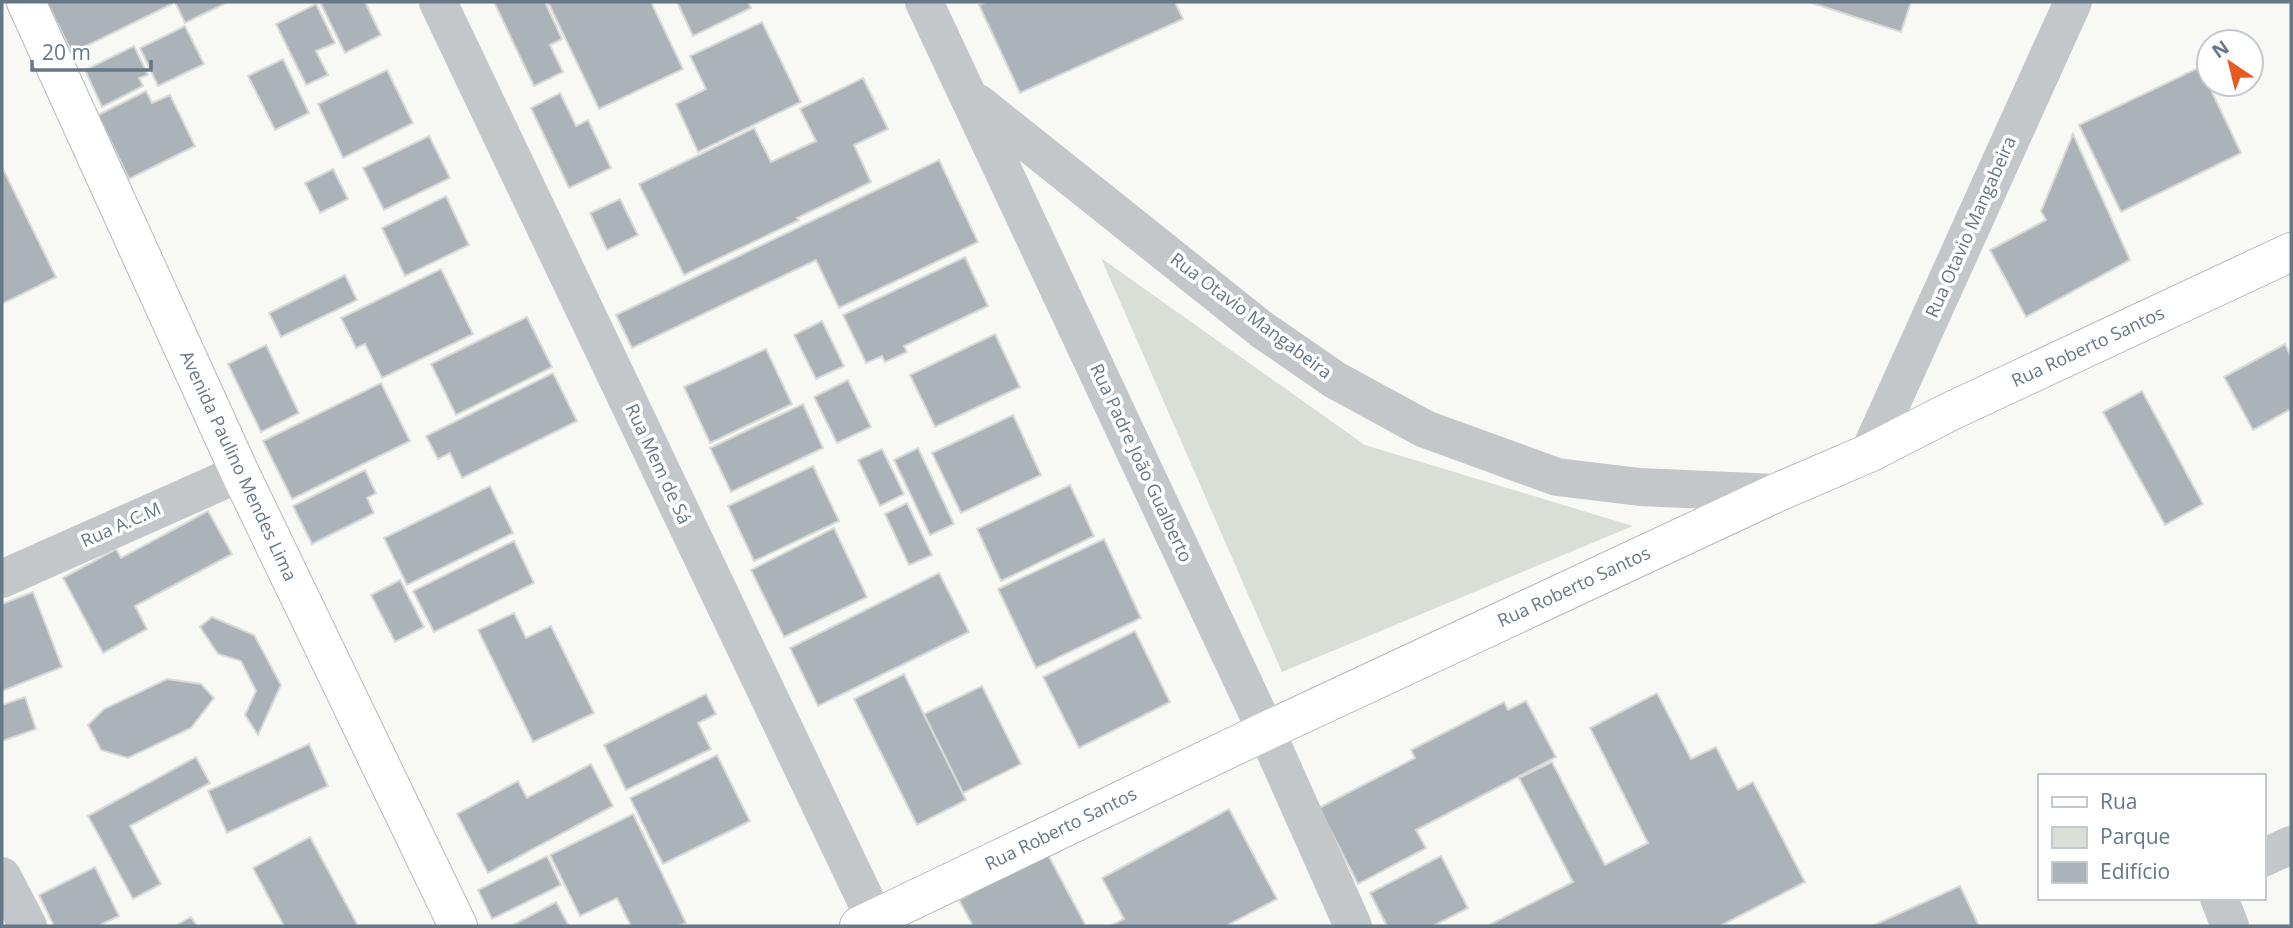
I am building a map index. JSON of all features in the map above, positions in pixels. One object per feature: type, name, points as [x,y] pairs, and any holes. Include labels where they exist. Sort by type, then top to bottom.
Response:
[{"type":"main road","name":"Avenida Paulino Mendes Lima","points":[[26,2],[240,473],[458,926]]},
{"type":"main road","name":"Rua Roberto Santos","points":[[870,924],[1266,731],[1776,493],[1869,453],[1949,412],[2291,252]]},
{"type":"street","name":"Rua Mem de Sá","points":[[438,2],[870,924]]},
{"type":"street","name":"Rua Padre João Gualberto","points":[[924,2],[1266,731],[1353,926]]},
{"type":"street","name":"Rua Otavio Mangabeira","points":[[1869,453],[2073,2]]},
{"type":"street","name":"Rua Otavio Mangabeira","points":[[969,96],[1261,329],[1335,380],[1424,429],[1557,477],[1640,487],[1776,493]]},
{"type":"street","name":"Rua A.C.M","points":[[2,579],[240,473]]},
{"type":"street","points":[[2,876],[28,926]]},
{"type":"street","points":[[2220,900],[2230,926]]},
{"type":"green space","points":[[1101,258],[1365,445],[1633,526],[1282,672]]},
{"type":"building","points":[[47,2],[170,2],[172,4],[72,53]]},
{"type":"building","points":[[175,2],[228,2],[185,23]]},
{"type":"building","points":[[365,2],[381,35],[345,53],[321,4]]},
{"type":"building","points":[[494,2],[545,2],[562,39],[550,45],[563,72],[534,86]]},
{"type":"building","points":[[548,2],[651,2],[683,69],[599,109]]},
{"type":"building","points":[[677,2],[748,2],[751,8],[693,36]]},
{"type":"building","points":[[986,2],[1175,2],[1183,19],[1020,93],[979,5]]},
{"type":"building","points":[[1809,2],[1911,2],[1901,32]]},
{"type":"building","points":[[316,4],[335,43],[316,51],[328,75],[306,85],[276,24]]},
{"type":"building","points":[[762,22],[801,102],[698,152],[676,104],[706,89],[690,56]]},
{"type":"building","points":[[185,26],[204,64],[158,86],[140,48]]},
{"type":"building","points":[[134,46],[148,75],[139,78],[143,86],[102,107],[85,70]]},
{"type":"building","points":[[283,59],[309,113],[275,130],[248,76]]},
{"type":"building","points":[[2195,69],[2195,98],[2215,98],[2241,153],[2121,212],[2079,125]]},
{"type":"building","points":[[387,70],[413,123],[343,158],[318,104]]},
{"type":"building","points":[[863,78],[888,129],[854,145],[871,182],[684,275],[639,184],[754,128],[771,162],[816,141],[800,109]]},
{"type":"building","points":[[146,91],[152,103],[170,95],[195,146],[129,179],[98,115]]},
{"type":"building","points":[[560,93],[576,126],[588,120],[611,168],[569,188],[531,108]]},
{"type":"building","points":[[2073,134],[2130,260],[2026,317],[1990,250],[2046,220],[2041,211]]},
{"type":"building","points":[[429,136],[450,178],[384,210],[363,168]]},
{"type":"building","points":[[939,160],[978,242],[839,308],[816,260],[632,348],[616,315]]},
{"type":"building","points":[[2,167],[56,277],[2,304]]},
{"type":"building","points":[[333,169],[348,199],[320,213],[305,183]]},
{"type":"building","points":[[446,196],[469,245],[405,276],[382,228]]},
{"type":"building","points":[[620,199],[638,235],[607,250],[590,213]]},
{"type":"building","points":[[965,257],[988,306],[904,346],[907,352],[885,362],[882,356],[866,363],[843,315]]},
{"type":"building","points":[[441,269],[473,334],[382,378],[365,344],[356,348],[341,318]]},
{"type":"building","points":[[345,275],[357,300],[281,337],[269,313]]},
{"type":"building","points":[[527,317],[552,367],[456,415],[431,364]]},
{"type":"building","points":[[822,321],[844,366],[816,379],[794,335]]},
{"type":"building","points":[[995,334],[1020,387],[935,427],[910,375]]},
{"type":"building","points":[[2285,344],[2291,357],[2291,409],[2253,430],[2224,377]]},
{"type":"building","points":[[266,345],[299,413],[261,432],[228,364]]},
{"type":"building","points":[[766,349],[792,404],[710,443],[684,387]]},
{"type":"building","points":[[553,373],[577,421],[462,478],[450,453],[438,459],[426,436]]},
{"type":"building","points":[[848,380],[871,427],[837,443],[814,397]]},
{"type":"building","points":[[381,383],[410,441],[292,499],[263,441]]},
{"type":"building","points":[[2142,391],[2203,504],[2165,525],[2103,412]]},
{"type":"building","points":[[803,404],[823,448],[731,492],[710,448]]},
{"type":"building","points":[[1013,415],[1041,475],[961,513],[932,453]]},
{"type":"building","points":[[918,448],[954,524],[930,535],[894,460]]},
{"type":"building","points":[[882,449],[904,494],[880,506],[858,460]]},
{"type":"building","points":[[813,466],[839,521],[754,561],[728,506]]},
{"type":"building","points":[[365,470],[376,493],[367,498],[374,513],[312,544],[293,506]]},
{"type":"building","points":[[1070,485],[1094,536],[1001,581],[977,529]]},
{"type":"building","points":[[490,486],[513,533],[407,585],[384,538]]},
{"type":"building","points":[[907,503],[932,555],[909,565],[885,514]]},
{"type":"building","points":[[208,511],[232,554],[135,606],[147,629],[103,653],[63,578],[116,549],[121,558]]},
{"type":"building","points":[[834,528],[867,597],[784,637],[751,570]]},
{"type":"building","points":[[1104,539],[1141,618],[1036,668],[998,589]]},
{"type":"building","points":[[514,541],[534,583],[434,632],[413,591]]},
{"type":"building","points":[[939,573],[969,632],[818,706],[790,648]]},
{"type":"building","points":[[400,580],[424,627],[395,642],[371,595]]},
{"type":"building","points":[[33,592],[62,667],[2,691],[2,604]]},
{"type":"building","points":[[514,613],[526,638],[551,626],[594,713],[533,742],[478,630]]},
{"type":"building","points":[[212,617],[254,635],[281,685],[258,735],[245,715],[256,691],[241,661],[218,654],[200,627]]},
{"type":"building","points":[[1135,631],[1170,702],[1079,748],[1043,677]]},
{"type":"building","points":[[904,674],[966,800],[917,825],[854,699]]},
{"type":"building","points":[[167,679],[201,684],[214,698],[191,728],[128,758],[101,750],[88,725],[104,709]]},
{"type":"building","points":[[982,686],[1021,764],[963,793],[924,714]]},
{"type":"building","points":[[1657,693],[1691,759],[1716,747],[1738,790],[1753,782],[1805,882],[1720,926],[1487,926],[1573,882],[1519,778],[1552,762],[1605,865],[1648,843],[1590,728]]},
{"type":"building","points":[[706,694],[716,714],[698,723],[711,749],[626,790],[604,745]]},
{"type":"building","points":[[25,697],[36,729],[2,741],[2,705]]},
{"type":"building","points":[[1526,701],[1556,757],[1416,830],[1426,848],[1358,884],[1319,808],[1415,758],[1411,750],[1504,702],[1508,710]]},
{"type":"building","points":[[309,744],[328,786],[227,833],[208,791]]},
{"type":"building","points":[[717,755],[750,821],[663,864],[630,798]]},
{"type":"building","points":[[196,757],[210,783],[130,826],[161,884],[133,899],[88,816]]},
{"type":"building","points":[[591,764],[613,806],[488,873],[457,814],[518,781],[527,798]]},
{"type":"building","points":[[1229,809],[1277,899],[1226,926],[1110,926],[1124,919],[1102,878]]},
{"type":"building","points":[[633,814],[686,923],[678,926],[631,926],[617,898],[580,916],[550,855]]},
{"type":"building","points":[[310,837],[358,926],[284,926],[253,868]]},
{"type":"building","points":[[1047,853],[1086,926],[973,926],[959,900]]},
{"type":"building","points":[[547,856],[561,885],[492,919],[478,890]]},
{"type":"building","points":[[1441,856],[1468,908],[1433,926],[1387,926],[1370,893]]},
{"type":"building","points":[[95,867],[119,916],[98,926],[54,926],[39,895]]},
{"type":"building","points":[[1960,886],[1979,926],[1872,926]]},
{"type":"building","points":[[556,902],[569,926],[511,926]]},
{"type":"building","points":[[191,917],[197,926],[175,926]]}]
